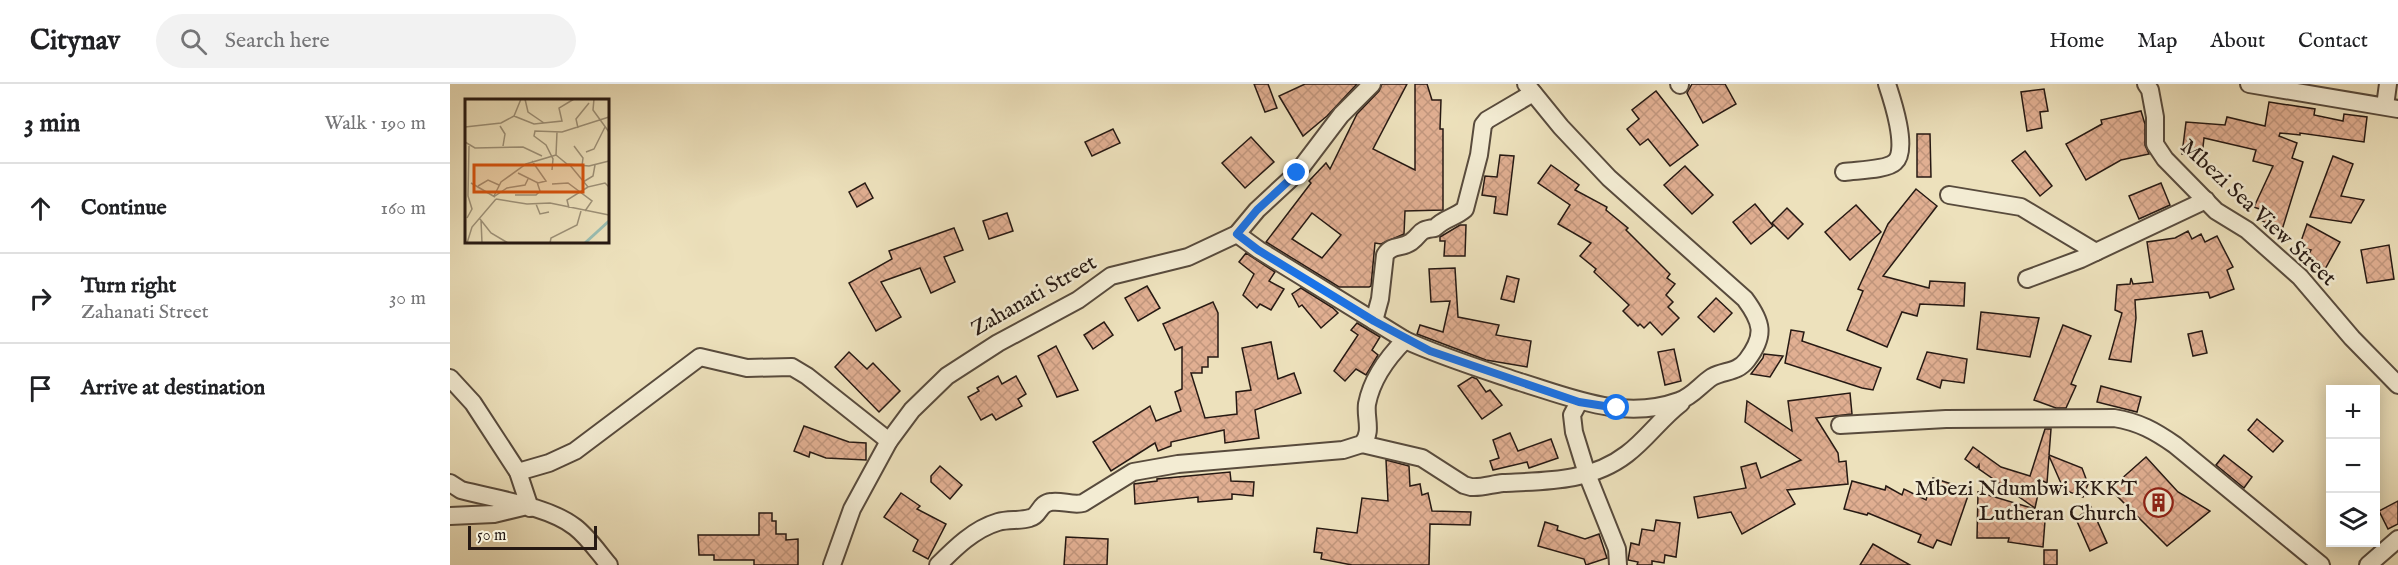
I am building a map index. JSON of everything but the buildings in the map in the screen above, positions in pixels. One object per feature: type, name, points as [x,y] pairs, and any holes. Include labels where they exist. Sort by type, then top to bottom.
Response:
[{"type":"street","name":"Zahanati Street","points":[[832,565],[852,509],[889,441],[912,410],[947,376],[998,343],[1047,319],[1111,276],[1188,257],[1237,234],[1257,210],[1297,173],[1341,115],[1372,84]]},
{"type":"street","points":[[1844,172],[1885,166],[1895,163],[1900,156],[1899,125],[1887,84]]},
{"type":"street","name":"Mbezi Sea View Street","points":[[2146,84],[2150,90],[2156,117],[2155,144],[2165,159],[2216,211],[2247,230],[2300,277],[2352,338],[2398,385]]},
{"type":"street","points":[[2249,84],[2392,107],[2388,84]]},
{"type":"street","points":[[938,565],[971,534],[996,522],[1014,518],[1029,519],[1036,514],[1042,504],[1051,501],[1078,505],[1133,472],[1178,464],[1343,450],[1362,444],[1422,458],[1464,485],[1471,487],[1548,482],[1603,470],[1628,454],[1667,413],[1690,397],[1706,381],[1716,375],[1738,369],[1758,341],[1761,330],[1758,316],[1745,299],[1609,178],[1561,127],[1529,88],[1483,125],[1481,147],[1465,209],[1459,215],[1441,222],[1435,228],[1424,229],[1410,242],[1388,250],[1384,255],[1379,307],[1374,321]]},
{"type":"street","points":[[1949,195],[2021,207],[2096,252]]},
{"type":"street","points":[[2027,279],[2096,252],[2206,200]]},
{"type":"street","points":[[1237,234],[1258,250],[1405,340],[1430,351],[1579,402],[1617,408],[1642,408],[1677,402],[1690,397]]},
{"type":"street","points":[[1362,444],[1368,433],[1367,406],[1376,378],[1384,362],[1405,340]]},
{"type":"street","points":[[518,472],[549,463],[575,451],[700,357],[747,368],[792,367],[807,376],[889,441]]},
{"type":"street","points":[[450,378],[473,403],[518,472],[527,507]]},
{"type":"street","points":[[1579,402],[1572,415],[1572,423],[1587,474],[1617,549],[1618,565]]},
{"type":"street","points":[[1840,425],[1946,419],[2115,418],[2134,421],[2152,429],[2175,445],[2321,565]]},
{"type":"street","points":[[450,483],[461,490],[563,519],[576,528],[609,565]]},
{"type":"street","points":[[450,516],[494,514],[527,507]]},
{"type":"street","points":[[2368,565],[2398,539]]},
{"type":"place","name":"Mbezi Ndumbwi KKKT Lutheran Church","points":[[2158,502]]},
{"type":"route","points":[[1297,173],[1257,210],[1237,234],[1258,250],[1405,340],[1476,368],[1562,397],[1594,406],[1617,408]]}]
